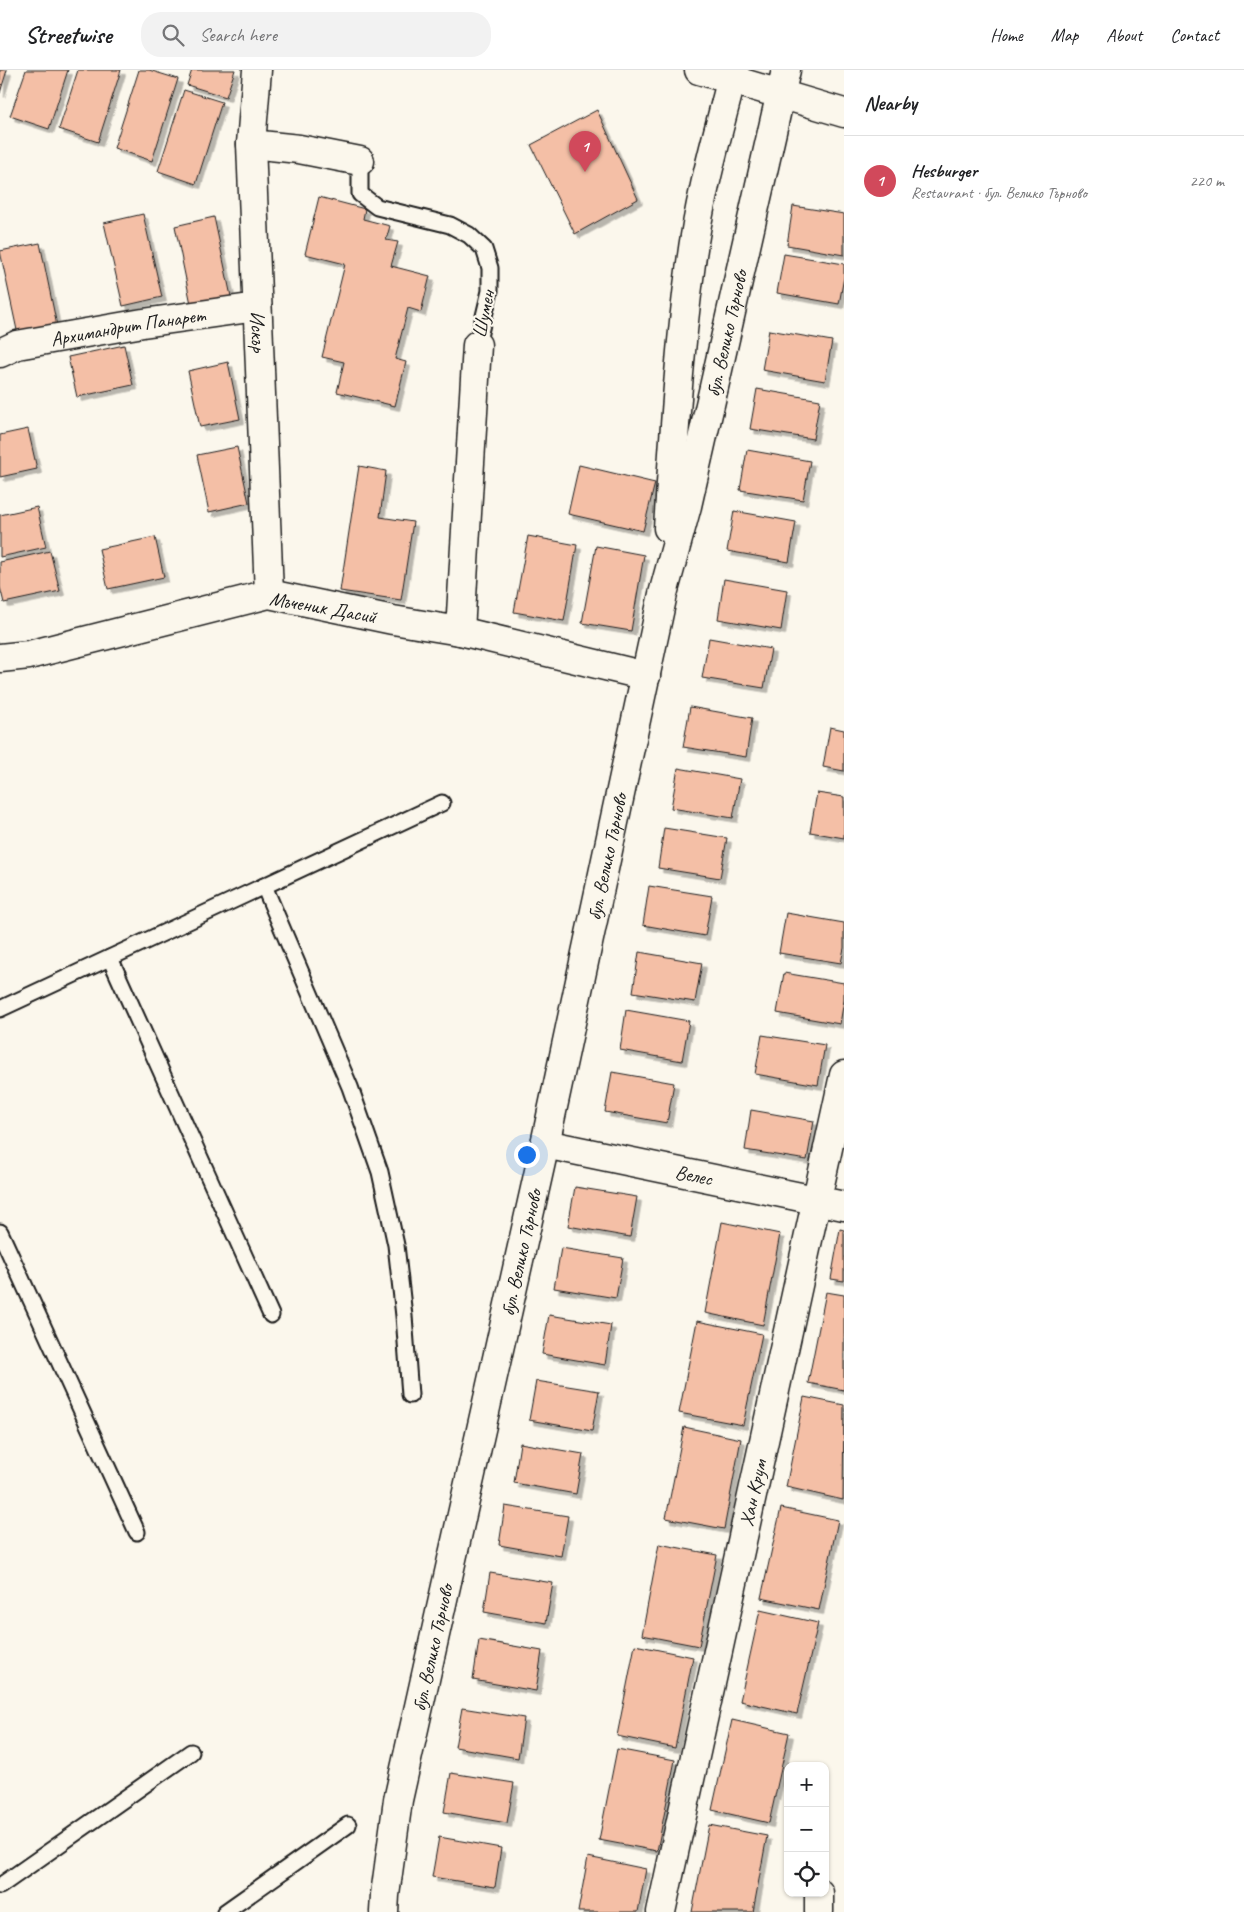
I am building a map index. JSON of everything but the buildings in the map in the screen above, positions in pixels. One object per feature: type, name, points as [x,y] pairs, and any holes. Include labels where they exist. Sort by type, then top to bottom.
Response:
[{"type":"street","name":"Искър","points":[[257,70],[251,144],[269,594]]},
{"type":"street","points":[[698,70],[783,82],[844,113]]},
{"type":"street","name":"бул. Велико Търново","points":[[663,594],[678,384],[691,261],[707,180],[732,75]]},
{"type":"street","name":"бул. Велико Търново","points":[[384,1912],[398,1800],[545,1144],[663,594],[687,506],[783,82]]},
{"type":"street","name":"Шумен","points":[[251,144],[299,149],[360,161]]},
{"type":"street","name":"Архимандрит Панарет","points":[[0,353],[17,345],[144,323],[257,307]]},
{"type":"street","name":"Шумен","points":[[460,631],[477,345]]},
{"type":"street","name":"Мъченик Дасий","points":[[0,658],[29,655],[269,594],[393,620],[460,631],[646,676]]},
{"type":"street","name":"Хан Крум","points":[[661,1912],[844,1075]]},
{"type":"street","name":"Велес","points":[[545,1144],[844,1206]]},
{"type":"street","points":[[819,1897],[819,1912]]},
{"type":"lane","name":"Шумен","points":[[360,161],[360,194],[377,207],[450,225],[469,234],[484,249],[490,268],[490,291],[477,345]]},
{"type":"lane","points":[[0,1009],[442,803]]},
{"type":"lane","points":[[264,886],[350,1087],[380,1172],[396,1245],[410,1395]]},
{"type":"lane","points":[[110,958],[271,1315]]},
{"type":"lane","points":[[0,1232],[137,1532]]},
{"type":"lane","points":[[0,1886],[190,1752]]},
{"type":"lane","points":[[225,1912],[348,1826]]},
{"type":"place","name":"Hesburger","points":[[585,172]]}]
